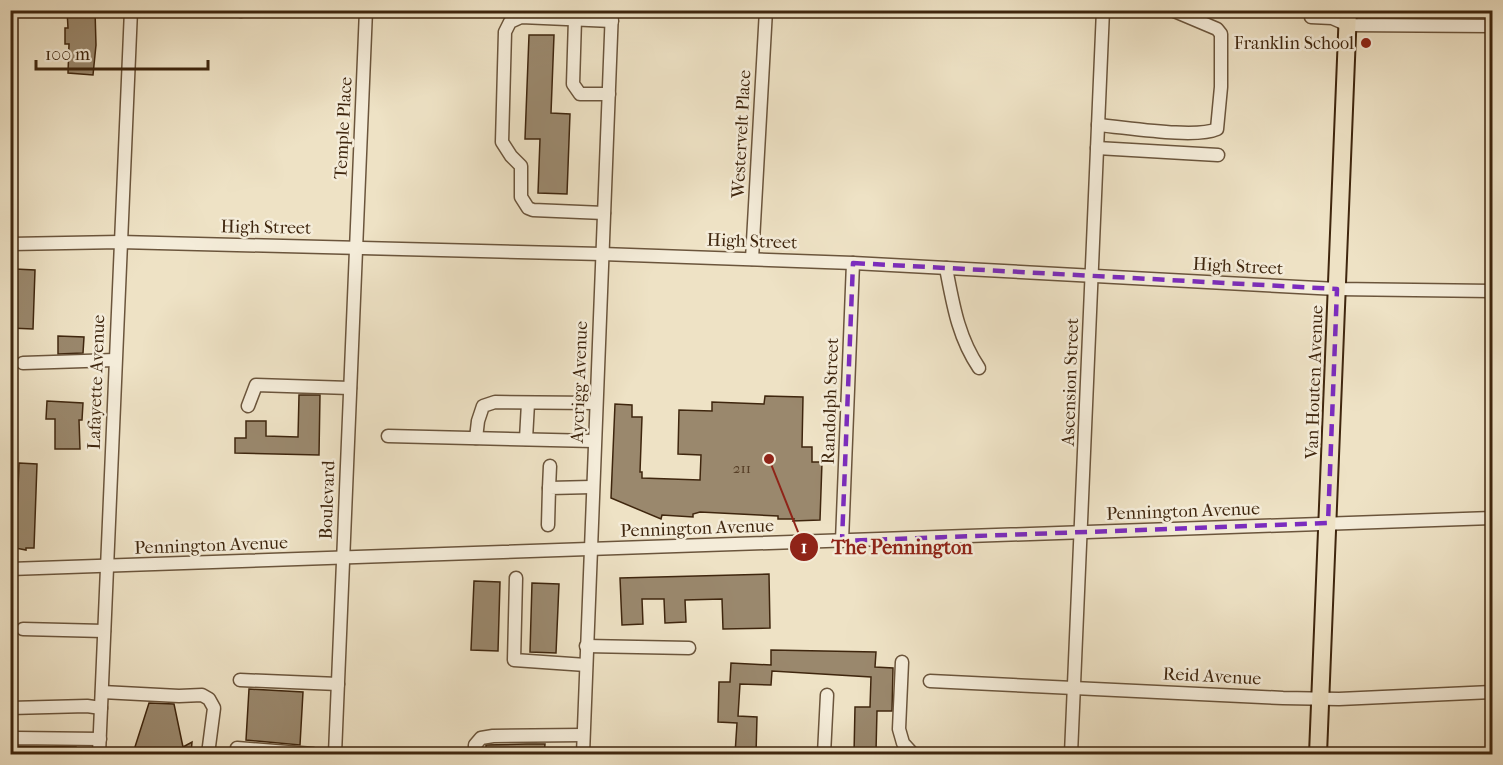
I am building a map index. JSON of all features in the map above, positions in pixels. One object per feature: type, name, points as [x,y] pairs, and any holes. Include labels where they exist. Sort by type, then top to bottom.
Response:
[{"type":"main road","name":"Van Houten Avenue","points":[[1318,754],[1348,18]]},
{"type":"street","name":"Lafayette Avenue","points":[[99,754],[131,10]]},
{"type":"street","name":"Temple Place","points":[[356,247],[366,10]]},
{"type":"street","name":"Westervelt Place","points":[[752,259],[766,10]]},
{"type":"street","name":"Ascension Street","points":[[1071,754],[1103,10]]},
{"type":"street","points":[[1098,125],[1186,132],[1209,132],[1217,129],[1221,87],[1221,34],[1217,29],[1172,10]]},
{"type":"street","points":[[604,213],[533,210],[528,208],[521,197],[521,166],[502,142],[506,27],[510,22],[521,17],[575,19],[612,16]]},
{"type":"street","name":"Aycrigg Avenue","points":[[582,754],[612,16]]},
{"type":"street","points":[[1311,17],[1492,26]]},
{"type":"street","points":[[575,19],[573,84],[580,94],[609,94]]},
{"type":"street","points":[[1096,148],[1218,154]]},
{"type":"street","name":"High Street","points":[[10,244],[120,242],[602,254],[854,263],[1337,289],[1492,291]]},
{"type":"street","name":"Boulevard","points":[[335,754],[356,247]]},
{"type":"street","name":"Randolph Street","points":[[842,541],[854,263]]},
{"type":"street","points":[[946,268],[956,319],[966,346],[979,368]]},
{"type":"street","points":[[23,363],[115,360]]},
{"type":"street","points":[[248,406],[256,385],[350,388]]},
{"type":"street","points":[[476,438],[483,406],[495,402],[596,403]]},
{"type":"street","points":[[526,439],[528,403]]},
{"type":"street","points":[[388,436],[594,441]]},
{"type":"street","points":[[548,525],[550,466]]},
{"type":"street","points":[[549,488],[592,487]]},
{"type":"street","name":"Pennington Avenue","points":[[10,569],[1492,518]]},
{"type":"street","points":[[516,578],[514,660],[586,665]]},
{"type":"street","points":[[23,629],[104,632]]},
{"type":"street","points":[[586,646],[689,648]]},
{"type":"street","points":[[902,662],[899,729],[903,743],[913,754]]},
{"type":"street","points":[[240,680],[338,684]]},
{"type":"street","name":"Reid Avenue","points":[[930,681],[1321,698],[1492,692]]},
{"type":"street","points":[[102,692],[202,695],[209,699],[214,708],[208,754]]},
{"type":"street","points":[[824,754],[827,695]]},
{"type":"street","points":[[10,708],[87,706],[101,708]]},
{"type":"street","points":[[475,754],[475,745],[481,738],[583,735]]},
{"type":"street","points":[[10,740],[16,738],[100,739]]},
{"type":"street","points":[[237,748],[313,754]]},
{"type":"highlighted area","points":[[853,263],[1337,289],[1328,523],[842,541]]},
{"type":"building","points":[[67,10],[95,10],[96,45],[93,75],[68,73],[69,44],[65,44],[65,28],[68,28]]},
{"type":"building","points":[[529,35],[554,35],[551,113],[570,114],[567,194],[538,193],[540,139],[525,139]]},
{"type":"building","points":[[15,269],[35,270],[33,329],[10,328]]},
{"type":"building","points":[[58,336],[84,337],[83,353],[58,354]]},
{"type":"building","points":[[299,395],[320,395],[319,455],[235,453],[235,438],[246,438],[246,421],[266,421],[266,436],[298,437]]},
{"type":"building","points":[[765,396],[803,397],[802,447],[812,447],[812,462],[822,462],[820,520],[793,521],[794,519],[778,519],[778,516],[700,512],[693,514],[693,517],[662,515],[661,519],[611,498],[615,404],[632,405],[632,417],[642,417],[640,472],[642,472],[642,478],[700,480],[701,455],[678,454],[679,410],[712,411],[712,402],[764,404]]},
{"type":"building","points":[[47,401],[83,403],[82,420],[79,420],[80,449],[55,449],[55,419],[46,419]]},
{"type":"building","points":[[19,463],[37,464],[34,548],[26,548],[26,550],[10,547],[10,530],[16,530]]},
{"type":"building","points":[[769,574],[770,628],[723,629],[722,599],[685,600],[686,622],[665,623],[664,599],[642,599],[643,624],[622,625],[620,578]]},
{"type":"building","points":[[474,581],[500,582],[498,651],[471,650]]},
{"type":"building","points":[[532,583],[559,584],[556,653],[530,652]]},
{"type":"building","points":[[771,650],[876,652],[875,667],[893,668],[892,711],[877,711],[876,751],[871,751],[871,754],[854,754],[855,707],[870,707],[871,677],[772,671],[771,685],[740,684],[738,716],[757,717],[756,754],[735,754],[737,723],[718,722],[719,682],[730,682],[731,663],[771,665]]},
{"type":"building","points":[[249,689],[303,692],[300,745],[246,740]]},
{"type":"building","points":[[149,703],[174,704],[183,747],[192,742],[191,754],[136,754],[134,750]]},
{"type":"building","points":[[545,744],[544,754],[486,754],[486,745]]},
{"type":"building","points":[[18,746],[76,747],[76,754],[18,754]]},
{"type":"place","name":"Franklin School","points":[[1366,43]]},
{"type":"place","name":"The Pennington","points":[[769,459]]}]
